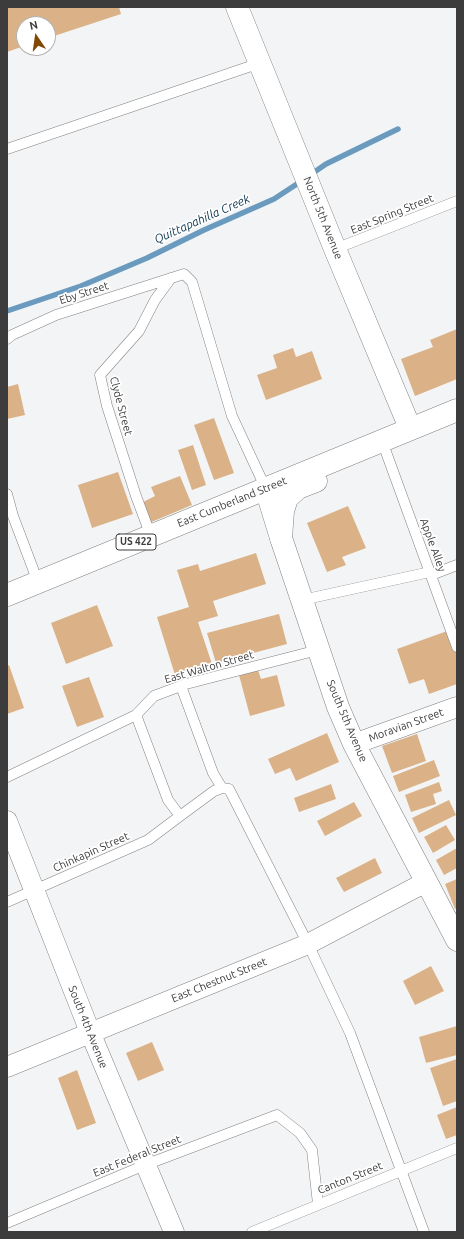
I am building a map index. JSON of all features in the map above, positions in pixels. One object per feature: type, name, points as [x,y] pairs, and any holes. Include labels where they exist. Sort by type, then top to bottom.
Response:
[{"type":"main road","name":"North 5th Avenue","points":[[237,7],[335,249],[410,428]]},
{"type":"main road","name":"East Cumberland Street","points":[[7,595],[266,489],[410,428],[457,410]]},
{"type":"main road","points":[[281,538],[283,511],[287,498],[298,488],[397,447],[405,440],[410,428]]},
{"type":"main road","name":"South 5th Avenue","points":[[266,489],[338,707],[354,744],[457,940]]},
{"type":"street","name":"Moravian Street","points":[[354,744],[457,707]]},
{"type":"street","name":"South 4th Avenue","points":[[7,821],[90,1032],[174,1232]]},
{"type":"street","name":"East Chestnut Street","points":[[7,1067],[308,944],[426,882]]},
{"type":"lane","points":[[7,149],[260,63]]},
{"type":"lane","name":"East Spring Street","points":[[335,249],[457,200]]},
{"type":"lane","name":"Eby Street","points":[[7,339],[12,335],[56,315],[184,274],[192,282],[232,416],[266,489]]},
{"type":"lane","name":"Clyde Street","points":[[151,536],[106,406],[100,375],[139,332],[154,300],[171,278]]},
{"type":"lane","name":"Apple Alley","points":[[386,452],[457,647]]},
{"type":"lane","points":[[7,494],[13,516],[38,582]]},
{"type":"lane","points":[[302,600],[430,574],[457,565]]},
{"type":"lane","name":"East Walton Street","points":[[7,777],[136,715],[154,696],[181,686],[318,650]]},
{"type":"lane","points":[[181,686],[213,773],[222,788],[230,789],[308,944],[350,1034],[424,1232]]},
{"type":"lane","points":[[136,715],[168,800],[180,816]]},
{"type":"lane","name":"Chinkapin Street","points":[[7,902],[148,840],[214,791],[222,788]]},
{"type":"lane","name":"East Federal Street","points":[[7,1223],[146,1165],[277,1115],[300,1133],[312,1150],[318,1204]]},
{"type":"lane","name":"Canton Street","points":[[252,1232],[457,1148]]},
{"type":"building","points":[[7,7],[119,7],[121,14],[56,35],[56,16],[16,16],[16,49],[7,52]]},
{"type":"building","points":[[457,329],[457,379],[415,396],[401,359],[433,347],[430,340]]},
{"type":"building","points":[[293,348],[296,357],[312,351],[322,379],[266,400],[257,375],[277,368],[273,355]]},
{"type":"building","points":[[18,384],[25,415],[7,419],[7,387]]},
{"type":"building","points":[[214,418],[234,473],[214,480],[194,425]]},
{"type":"building","points":[[193,445],[206,485],[192,490],[178,450]]},
{"type":"building","points":[[118,472],[133,514],[92,528],[78,485]]},
{"type":"building","points":[[180,476],[192,505],[149,523],[141,503],[155,496],[151,487]]},
{"type":"building","points":[[348,506],[366,548],[342,557],[346,565],[327,572],[307,523]]},
{"type":"building","points":[[256,553],[266,584],[213,601],[218,616],[198,622],[212,664],[175,675],[157,617],[189,607],[177,570],[198,564],[200,571]]},
{"type":"building","points":[[97,605],[113,646],[66,664],[51,623]]},
{"type":"building","points":[[279,614],[287,644],[216,663],[207,633]]},
{"type":"building","points":[[450,630],[457,651],[457,684],[429,694],[424,679],[409,684],[397,649]]},
{"type":"building","points":[[9,665],[24,708],[7,714],[7,666]]},
{"type":"building","points":[[258,670],[261,679],[277,675],[285,706],[250,716],[239,675]]},
{"type":"building","points":[[89,677],[104,717],[77,727],[62,686]]},
{"type":"building","points":[[327,733],[339,762],[296,781],[290,768],[275,774],[268,759]]},
{"type":"building","points":[[417,734],[426,761],[392,773],[382,746]]},
{"type":"building","points":[[434,760],[440,776],[399,792],[393,776]]},
{"type":"building","points":[[439,782],[442,791],[433,794],[436,804],[411,812],[405,795]]},
{"type":"building","points":[[331,784],[336,799],[299,812],[294,798]]},
{"type":"building","points":[[449,800],[456,815],[419,833],[412,818]]},
{"type":"building","points":[[354,802],[362,816],[325,836],[317,821]]},
{"type":"building","points":[[446,825],[455,840],[433,853],[424,837]]},
{"type":"building","points":[[457,848],[457,868],[444,875],[436,860]]},
{"type":"building","points":[[375,858],[382,873],[344,892],[336,878]]},
{"type":"building","points":[[457,879],[457,908],[455,909],[445,884]]},
{"type":"building","points":[[431,966],[444,991],[415,1005],[403,981]]},
{"type":"building","points":[[457,1026],[457,1055],[426,1063],[419,1037]]},
{"type":"building","points":[[152,1042],[164,1070],[138,1081],[126,1053]]},
{"type":"building","points":[[457,1059],[457,1101],[443,1106],[430,1068]]},
{"type":"building","points":[[77,1070],[96,1123],[77,1130],[58,1078]]},
{"type":"building","points":[[457,1107],[457,1135],[446,1139],[437,1115]]},
{"type":"waterway","name":"Quittapahilla Creek","points":[[310,175],[326,164],[398,129]]},
{"type":"waterway","name":"Quittapahilla Creek","points":[[7,311],[81,286],[147,258],[204,230],[274,199],[303,180]]}]
